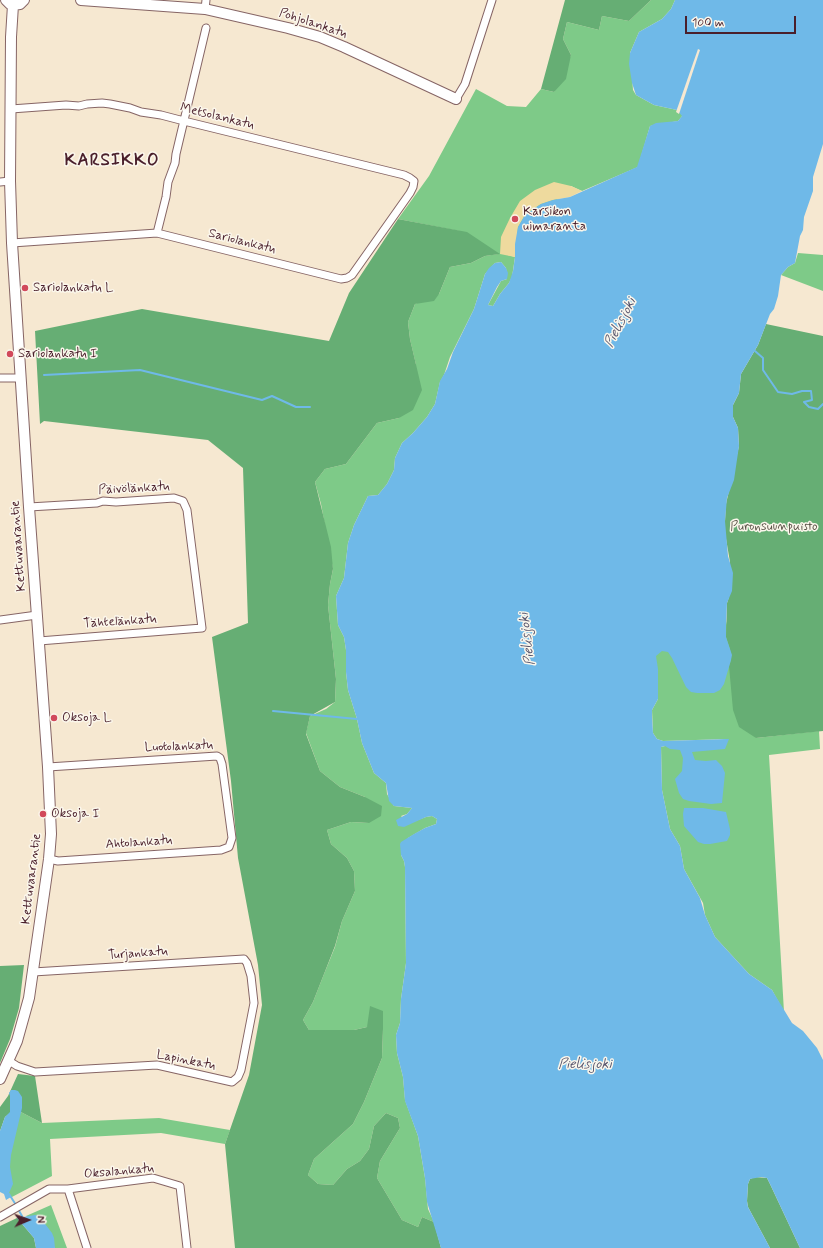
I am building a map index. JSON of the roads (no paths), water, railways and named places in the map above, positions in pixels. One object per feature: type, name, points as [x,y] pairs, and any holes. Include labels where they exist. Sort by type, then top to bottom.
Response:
[{"type":"street","points":[[10,2],[20,4],[24,0]]},
{"type":"street","name":"Pohjolankatu","points":[[81,0],[205,5],[320,37],[456,99]]},
{"type":"street","points":[[456,99],[465,84],[492,0]]},
{"type":"street","name":"Kettuvaarantie","points":[[0,1079],[9,1061],[23,1021],[29,998],[49,859],[51,834],[48,767],[12,243],[10,181],[10,2]]},
{"type":"street","points":[[157,233],[166,197],[168,182],[175,163],[206,28]]},
{"type":"street","name":"Metsolankatu","points":[[11,109],[66,105],[79,106],[102,103],[130,108],[141,112],[161,114],[184,122],[404,175],[414,181]]},
{"type":"street","points":[[0,182],[10,181]]},
{"type":"street","name":"Sariolankatu","points":[[12,243],[157,233],[341,279],[347,278],[352,274],[410,193],[414,181]]},
{"type":"street","points":[[0,378],[21,378]]},
{"type":"street","name":"Päivölänkatu","points":[[29,507],[97,503],[103,501],[116,502],[174,498],[183,501],[187,510],[202,628]]},
{"type":"street","points":[[0,620],[37,615]]},
{"type":"street","name":"Tähtelänkatu","points":[[39,641],[202,628]]},
{"type":"street","name":"Luotolankatu","points":[[48,767],[217,756],[220,758],[222,764],[232,838],[230,847]]},
{"type":"street","name":"Ahtolankatu","points":[[49,859],[58,861],[221,850],[230,847]]},
{"type":"street","name":"Turjankatu","points":[[33,972],[244,959]]},
{"type":"street","name":"Lapinkatu","points":[[9,1061],[17,1066],[35,1072],[157,1065],[232,1082],[241,1070],[254,1003],[251,976],[247,963],[244,959]]},
{"type":"street","name":"Oksalankatu","points":[[0,1217],[49,1189],[153,1178],[180,1186],[186,1248]]},
{"type":"street","name":"Oksalankatu","points":[[68,1188],[87,1248]]},
{"type":"water","name":"Pielisjoki","points":[[675,0],[823,0],[823,144],[813,177],[813,191],[804,217],[803,230],[800,236],[795,263],[788,267],[781,275],[778,296],[774,309],[770,314],[758,345],[741,374],[739,393],[733,405],[733,417],[738,428],[739,446],[734,480],[727,498],[725,521],[728,556],[733,573],[732,591],[727,603],[726,626],[726,637],[732,655],[731,660],[724,684],[720,690],[714,693],[697,693],[691,692],[686,687],[668,652],[662,651],[656,656],[658,669],[658,699],[652,710],[652,716],[653,733],[657,739],[663,741],[729,739],[725,749],[692,752],[695,760],[716,760],[722,766],[725,773],[722,803],[711,804],[683,799],[679,793],[675,779],[682,771],[683,758],[680,750],[670,749],[665,746],[661,747],[662,790],[670,829],[680,846],[684,869],[700,898],[705,915],[715,937],[749,974],[772,990],[792,1023],[803,1031],[817,1048],[823,1060],[823,1248],[800,1248],[767,1178],[761,1177],[750,1179],[748,1184],[747,1201],[748,1207],[770,1248],[441,1248],[427,1202],[425,1178],[418,1136],[405,1101],[403,1077],[397,1053],[396,1035],[400,1023],[401,999],[406,963],[405,867],[401,855],[400,844],[414,834],[436,824],[437,819],[432,816],[426,817],[404,827],[398,826],[396,820],[407,814],[412,808],[394,806],[389,801],[386,783],[374,773],[362,743],[357,719],[348,690],[346,650],[344,637],[338,625],[336,596],[344,578],[348,543],[354,525],[368,496],[378,495],[387,484],[394,470],[395,458],[402,443],[427,417],[435,404],[440,381],[447,369],[453,352],[474,309],[485,274],[495,263],[501,262],[508,273],[507,279],[501,281],[488,305],[493,306],[509,283],[513,271],[518,227],[525,215],[541,204],[570,197],[637,167],[650,126],[656,123],[678,121],[682,116],[677,110],[654,105],[636,95],[632,83],[629,64],[630,53],[639,32],[662,19],[671,9]]},
{"type":"water","points":[[684,808],[703,808],[726,812],[730,829],[730,835],[727,841],[710,844],[698,842],[684,826]]},
{"type":"water","points":[[11,1090],[18,1091],[22,1097],[22,1108],[11,1155],[10,1167],[13,1184],[9,1193],[11,1197],[6,1200],[4,1194],[0,1192],[0,1131],[5,1117],[10,1112],[9,1093]]},
{"type":"water","points":[[35,1215],[39,1216],[52,1233],[55,1248],[36,1248],[34,1238],[17,1218]]},
{"type":"waterway","points":[[755,351],[763,358],[763,370],[778,392],[792,394],[802,391],[811,391],[812,400],[804,402],[809,407],[818,409],[823,404]]},
{"type":"waterway","points":[[44,375],[140,370],[262,400],[272,396],[296,407],[310,407]]},
{"type":"waterway","points":[[273,711],[357,719]]},
{"type":"waterway","points":[[9,1194],[16,1205]]},
{"type":"waterway","points":[[18,1209],[22,1216]]},
{"type":"place","name":"Karsikon uimaranta","points":[[515,219]]},
{"type":"place","name":"Sariolankatu L","points":[[25,288]]},
{"type":"place","name":"Sariolankatu I","points":[[10,354]]},
{"type":"place","name":"Oksoja L","points":[[54,718]]},
{"type":"place","name":"Oksoja I","points":[[43,814]]},
{"type":"district","name":"KARSIKKO","points":[[112,161]]},
{"type":"park label","name":"Puronsuunpuisto","points":[[774,527]]}]
